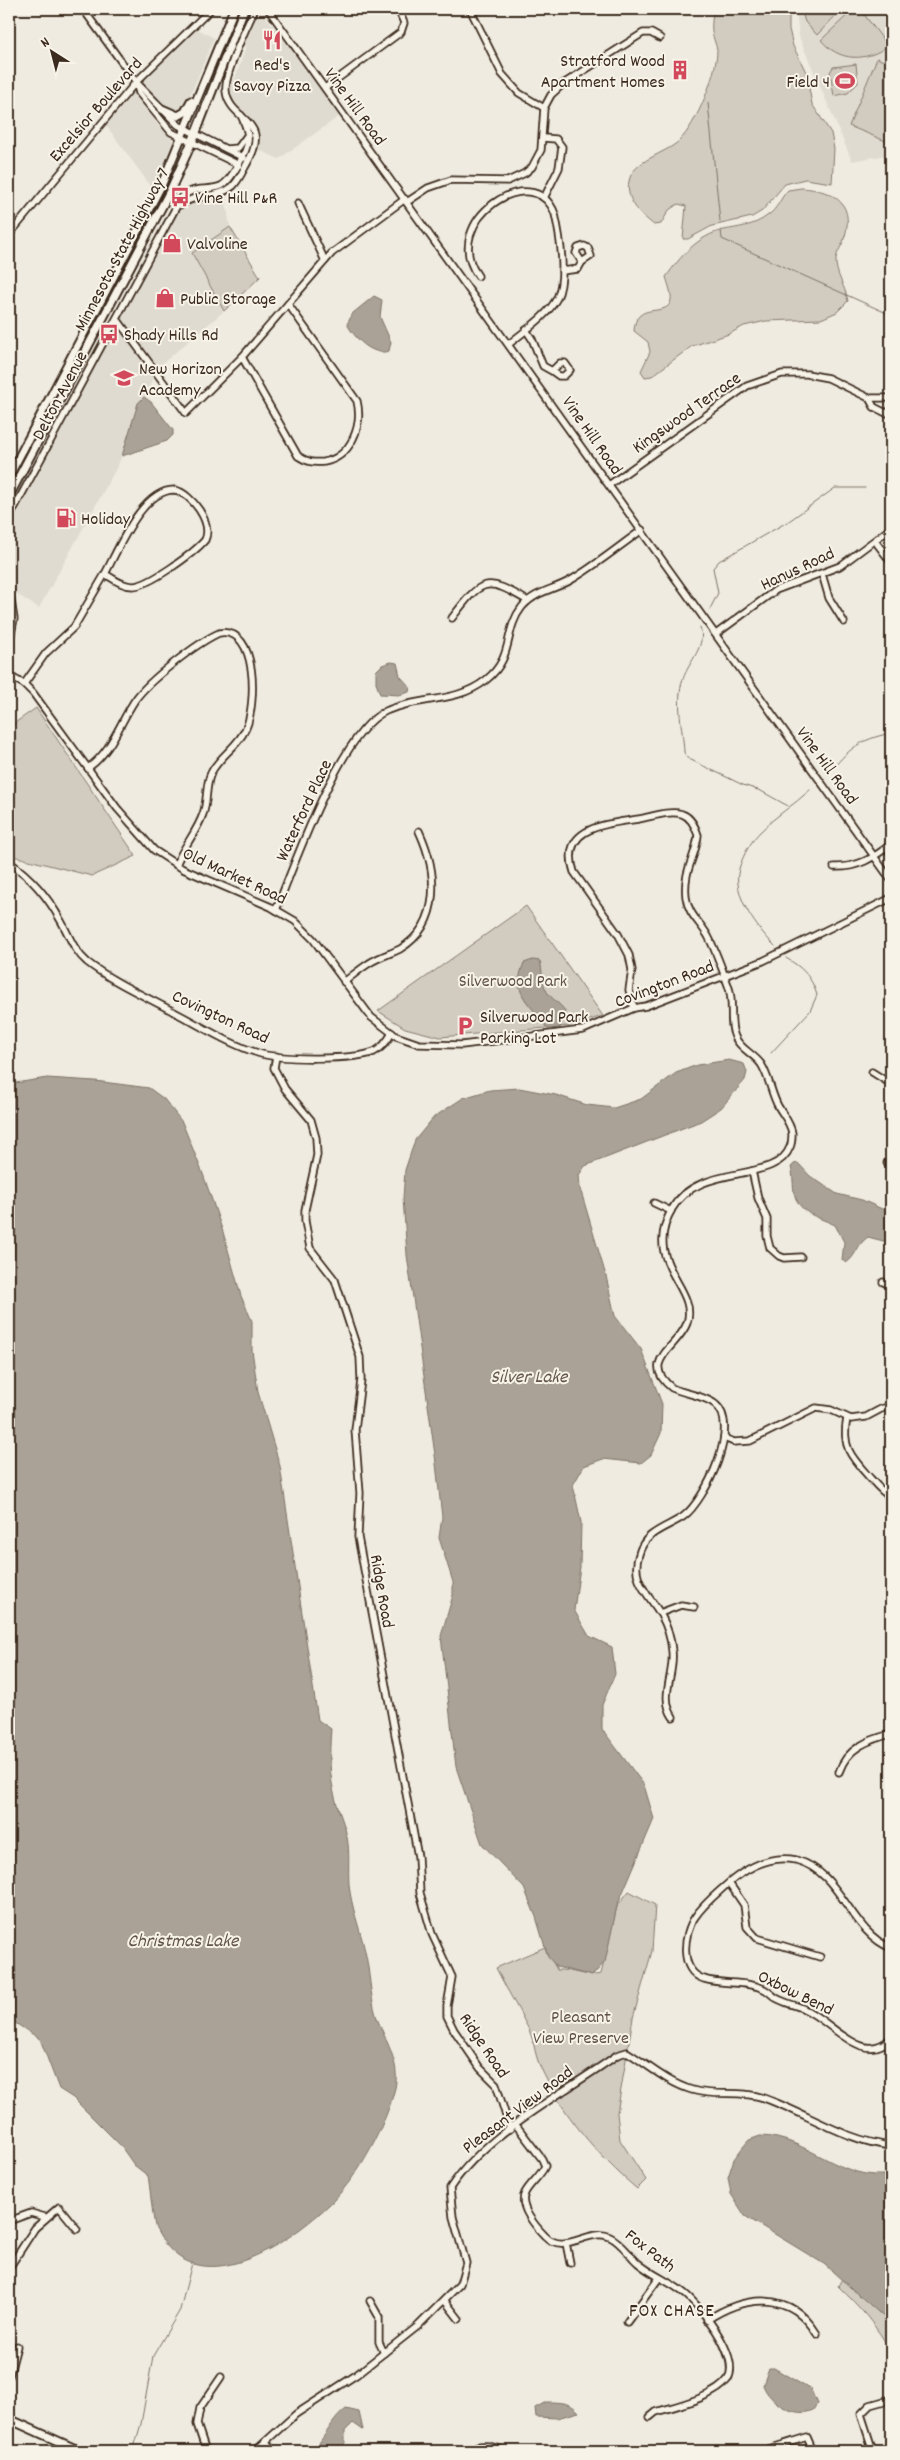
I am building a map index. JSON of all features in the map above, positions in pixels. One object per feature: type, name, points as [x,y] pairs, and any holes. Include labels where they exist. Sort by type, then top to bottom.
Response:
[{"type":"main road","name":"Minnesota State Highway 7","points":[[9,476],[111,285],[166,176],[234,9]]},
{"type":"main road","name":"Minnesota State Highway 7","points":[[9,496],[158,215],[194,138],[244,9]]},
{"type":"main road","points":[[162,108],[176,115],[186,112],[204,68],[215,54]]},
{"type":"main road","points":[[9,2419],[80,2451]]},
{"type":"street","points":[[83,9],[136,82],[162,108],[194,138],[244,168]]},
{"type":"street","name":"Excelsior Boulevard","points":[[9,235],[136,82],[211,9]]},
{"type":"street","points":[[178,206],[189,198],[216,194],[228,189],[238,179],[254,147],[254,134],[249,122],[228,98],[226,84],[256,9]]},
{"type":"street","name":"Vine Hill Road","points":[[268,9],[891,880]]},
{"type":"street","points":[[325,88],[401,32],[404,23],[398,9]]},
{"type":"street","points":[[470,9],[502,74],[519,93],[544,108]]},
{"type":"street","points":[[117,319],[186,413],[242,357],[325,261],[341,246],[406,200],[428,188],[451,180],[508,180],[517,178],[532,167],[538,159],[543,138],[544,108],[551,95],[563,84],[642,33],[660,38]]},
{"type":"street","points":[[136,82],[139,93],[164,124],[182,138],[194,138],[248,160]]},
{"type":"street","points":[[224,149],[238,148],[245,142],[248,132],[241,115]]},
{"type":"street","name":"Delton Avenue","points":[[9,518],[181,198],[192,191],[223,185],[230,178],[242,157],[248,142],[248,132]]},
{"type":"street","points":[[543,138],[556,139],[562,147],[558,168],[544,198]]},
{"type":"street","points":[[478,276],[471,265],[469,247],[473,230],[483,212],[498,199],[517,193],[527,192],[544,198],[553,207],[555,214],[562,271],[556,299],[542,316],[509,344]]},
{"type":"street","points":[[298,203],[325,261]]},
{"type":"street","points":[[562,271],[578,269],[582,262]]},
{"type":"street","points":[[242,357],[298,456],[316,463],[339,457],[344,453],[352,441],[358,426],[359,409],[357,401],[288,304]]},
{"type":"street","points":[[526,330],[532,338],[541,364],[552,371]]},
{"type":"street","name":"Kingswood Terrace","points":[[609,485],[742,390],[770,376],[794,373],[818,375],[868,398],[878,410],[886,412],[891,410]]},
{"type":"street","name":"Kingswood Terrace","points":[[868,398],[887,396],[891,398]]},
{"type":"street","points":[[24,684],[46,653],[74,627],[136,519],[148,501],[162,491],[181,491],[186,495],[206,524],[207,535],[202,544],[145,584],[124,585],[105,574]]},
{"type":"street","name":"Hanus Road","points":[[716,634],[776,590],[840,566],[891,528]]},
{"type":"street","name":"Waterford Place","points":[[276,910],[332,776],[366,726],[374,718],[394,708],[461,695],[487,680],[505,657],[516,617],[528,601],[538,593],[568,582],[642,530]]},
{"type":"street","points":[[874,541],[891,562]]},
{"type":"street","points":[[822,574],[829,598],[844,622]]},
{"type":"street","points":[[452,618],[474,590],[486,584],[500,586],[528,601]]},
{"type":"street","points":[[9,588],[14,619],[9,645]]},
{"type":"street","points":[[88,768],[103,756],[135,700],[156,678],[219,633],[229,633],[239,640],[247,650],[252,666],[250,719],[241,738],[214,767],[207,784],[203,815],[176,865]]},
{"type":"street","name":"Old Market Road","points":[[9,676],[24,684],[42,704],[142,839],[176,865],[276,910],[305,930],[371,1017],[392,1033]]},
{"type":"street","points":[[634,1008],[629,990],[632,970],[629,954],[618,934],[578,879],[571,864],[573,846],[583,833],[590,828],[668,814],[682,814],[692,822],[698,835],[687,871],[687,904],[694,919],[707,933],[732,997],[734,1036],[742,1047],[761,1064],[772,1093],[792,1132],[790,1148],[781,1161],[774,1166],[719,1177],[697,1185],[678,1200],[671,1212],[664,1232],[664,1256],[673,1278],[685,1294],[688,1319],[681,1335],[664,1352],[661,1358],[660,1372],[672,1388],[715,1404],[724,1417],[724,1438],[712,1474],[700,1498],[684,1516],[647,1538],[638,1554],[636,1564],[638,1581],[660,1614],[672,1650],[672,1676],[666,1696],[669,1711],[673,1717]]},
{"type":"street","points":[[344,982],[369,963],[400,949],[410,941],[425,923],[432,901],[433,888],[427,848],[419,831]]},
{"type":"street","points":[[834,867],[856,865],[874,856],[891,844]]},
{"type":"street","name":"Covington Road","points":[[9,862],[35,883],[58,915],[74,947],[87,962],[152,1001],[223,1038],[258,1053],[276,1056],[334,1058],[373,1052],[380,1049],[392,1033],[419,1044],[462,1045],[583,1030],[634,1008],[646,1006],[763,962],[891,898]]},
{"type":"street","name":"Ridge Road","points":[[276,1056],[274,1068],[285,1089],[311,1120],[316,1138],[317,1155],[305,1210],[310,1248],[335,1280],[360,1357],[361,1380],[355,1430],[360,1493],[358,1536],[418,1857],[420,1893],[432,1934],[452,1976],[447,2016],[454,2030],[480,2068],[496,2084],[510,2129]]},
{"type":"street","points":[[872,1072],[891,1084]]},
{"type":"street","points":[[752,1171],[758,1198],[767,1219],[767,1236],[770,1248],[784,1258],[801,1256]]},
{"type":"street","points":[[654,1203],[671,1212]]},
{"type":"street","points":[[883,1282],[891,1285]]},
{"type":"street","points":[[724,1438],[734,1442],[750,1441],[816,1408],[831,1410],[847,1418],[859,1418],[891,1406]]},
{"type":"street","points":[[847,1418],[845,1437],[850,1455],[881,1490],[891,1497]]},
{"type":"street","points":[[660,1614],[681,1605],[694,1607]]},
{"type":"street","points":[[839,1772],[845,1756],[853,1749],[891,1734]]},
{"type":"street","name":"Oxbow Bend","points":[[891,1948],[870,1935],[837,1890],[822,1874],[806,1863],[784,1858],[756,1865],[729,1883],[708,1902],[692,1924],[686,1959],[688,1967],[704,1979],[744,1984],[764,1989],[777,1998],[828,2022],[863,2048],[878,2048],[891,2038]]},
{"type":"street","points":[[729,1883],[744,1905],[747,1927],[757,1938],[820,1957]]},
{"type":"street","name":"Pleasant View Road","points":[[255,2451],[296,2414],[356,2375],[418,2326],[445,2301],[460,2284],[466,2263],[453,2217],[450,2188],[466,2166],[510,2129],[617,2055],[627,2052],[676,2084],[694,2091],[757,2096],[789,2107],[874,2144],[891,2146]]},
{"type":"street","points":[[516,2125],[542,2159],[545,2166],[541,2175],[525,2193],[524,2205],[546,2238],[558,2243],[566,2243],[570,2263]]},
{"type":"street","points":[[9,2268],[28,2237],[45,2217],[59,2207],[77,2229]]},
{"type":"street","points":[[9,2221],[30,2213],[45,2217]]},
{"type":"street","name":"Fox Path","points":[[566,2243],[601,2235],[611,2237],[639,2264],[680,2290],[698,2306],[728,2351],[731,2366],[728,2378],[706,2396],[656,2412],[650,2418]]},
{"type":"street","points":[[628,2322],[659,2278]]},
{"type":"street","points":[[370,2301],[379,2317],[380,2342],[384,2353]]},
{"type":"street","points":[[445,2301],[459,2319]]},
{"type":"street","points":[[707,2320],[718,2312],[747,2301],[782,2303],[794,2308],[806,2318],[818,2334]]},
{"type":"street","points":[[9,2376],[17,2346]]},
{"type":"street","points":[[206,2451],[197,2424],[200,2408],[221,2377]]},
{"type":"street","points":[[873,2451],[861,2414],[870,2405],[891,2399]]},
{"type":"street","points":[[762,2451],[807,2437],[813,2451]]},
{"type":"street","points":[[266,2442],[274,2451]]},
{"type":"street","points":[[466,2451],[479,2445],[492,2445],[503,2451]]},
{"type":"street","points":[[579,2451],[590,2451]]},
{"type":"shaded area","points":[[796,9],[891,9],[891,152],[887,155],[852,161],[799,37]]},
{"type":"shaded area","points":[[259,15],[264,15],[288,43],[341,115],[279,159],[257,149],[258,137],[254,127],[233,102],[230,94],[229,86],[234,81],[245,50],[245,42],[255,18]]},
{"type":"shaded area","points":[[194,27],[214,38],[185,108],[178,112],[169,109],[158,101],[143,85],[143,79]]},
{"type":"shaded area","points":[[134,91],[158,125],[173,142],[153,189],[105,124],[130,92]]},
{"type":"shaded area","points":[[225,195],[230,227],[192,253],[224,311],[157,368],[118,465],[39,608],[13,592],[9,582],[9,527],[179,209],[189,202]]},
{"type":"green space","points":[[713,9],[789,9],[789,29],[793,46],[806,72],[812,104],[831,133],[834,149],[832,183],[805,179],[785,184],[762,211],[752,217],[712,226],[688,239],[683,239],[686,206],[678,204],[669,210],[661,224],[654,225],[635,206],[631,200],[628,188],[632,174],[637,168],[679,141],[698,112],[709,85],[716,60],[717,50],[712,34]]},
{"type":"green space","points":[[801,9],[842,9],[817,35],[805,22]]},
{"type":"green space","points":[[854,9],[860,9],[888,46],[871,55],[853,57],[844,56],[836,52],[821,40]]},
{"type":"green space","points":[[877,58],[891,64],[891,133],[888,142],[849,126]]},
{"type":"green space","name":"Field 4","points":[[856,64],[858,83],[848,93],[834,96],[830,72],[833,67]]},
{"type":"green space","points":[[813,189],[833,196],[845,209],[847,229],[837,255],[836,265],[848,301],[837,312],[821,319],[766,321],[744,326],[729,334],[692,346],[652,376],[645,377],[641,371],[650,352],[648,342],[634,331],[636,321],[645,312],[669,305],[671,295],[666,277],[677,262],[690,248],[706,237],[724,230],[757,222],[774,210],[788,190]]},
{"type":"green space","points":[[230,227],[260,277],[224,311],[192,253]]},
{"type":"green space","points":[[36,708],[136,856],[92,876],[9,855],[9,727]]},
{"type":"green space","name":"Silverwood Park","points":[[526,906],[603,1016],[569,1026],[440,1037],[405,1028],[378,1011]]},
{"type":"green space","name":"Pleasant View Preserve","points":[[629,1891],[655,1905],[652,1951],[633,2018],[617,2113],[620,2140],[646,2180],[637,2189],[595,2148],[559,2100],[540,2066],[529,2031],[496,1968],[545,1947],[557,1970],[590,1975],[601,1974],[617,1906]]},
{"type":"green space","points":[[844,2275],[882,2313],[891,2329],[891,2352],[867,2317],[838,2286]]},
{"type":"water","points":[[374,296],[382,300],[380,317],[391,342],[389,351],[383,352],[370,349],[354,335],[347,324],[353,313]]},
{"type":"water","points":[[144,397],[151,402],[173,430],[173,435],[167,441],[122,456],[138,403]]},
{"type":"water","points":[[391,662],[397,663],[400,676],[410,687],[409,692],[400,695],[380,694],[376,683],[376,671],[382,665]]},
{"type":"water","points":[[533,960],[540,961],[543,983],[546,990],[565,1011],[560,1028],[547,1029],[521,992],[519,984],[524,963]]},
{"type":"water","name":"Silver Lake","points":[[729,1060],[744,1064],[747,1072],[745,1080],[721,1108],[701,1121],[585,1166],[579,1175],[580,1188],[606,1276],[615,1316],[641,1349],[662,1404],[661,1433],[651,1455],[641,1463],[603,1459],[584,1466],[573,1485],[581,1522],[580,1567],[574,1610],[589,1636],[612,1647],[615,1674],[602,1705],[602,1729],[644,1785],[654,1819],[617,1906],[605,1962],[592,1976],[557,1967],[548,1957],[536,1917],[524,1888],[482,1844],[456,1767],[441,1636],[453,1595],[453,1582],[439,1538],[442,1517],[435,1455],[407,1255],[403,1198],[405,1170],[415,1140],[434,1117],[463,1098],[490,1090],[519,1088],[556,1095],[587,1105],[614,1108],[641,1099],[676,1073],[697,1065]]},
{"type":"water","name":"Christmas Lake","points":[[47,1078],[95,1081],[149,1088],[164,1099],[182,1122],[203,1174],[223,1232],[241,1296],[252,1321],[252,1350],[258,1392],[280,1466],[318,1720],[331,1729],[331,1774],[336,1801],[347,1837],[349,1884],[352,1901],[365,1951],[372,2000],[396,2069],[395,2088],[385,2118],[370,2149],[342,2191],[314,2218],[268,2250],[242,2261],[217,2266],[194,2264],[173,2252],[156,2229],[148,2176],[134,2165],[120,2145],[73,2098],[59,2089],[40,2039],[9,2019],[9,1084]]},
{"type":"water","points":[[798,1163],[810,1176],[837,1194],[862,1200],[891,1213],[891,1243],[868,1237],[846,1263],[842,1260],[844,1242],[835,1225],[803,1209],[796,1199],[791,1167]]},
{"type":"water","points":[[760,2136],[777,2138],[793,2143],[856,2172],[873,2175],[891,2174],[891,2329],[886,2319],[824,2264],[745,2216],[731,2194],[728,2177],[734,2159],[743,2147],[749,2140]]},
{"type":"water","points":[[769,2368],[774,2368],[811,2390],[817,2404],[813,2410],[806,2412],[791,2411],[777,2403],[763,2385]]},
{"type":"water","points":[[546,2402],[568,2404],[579,2412],[557,2418],[536,2417],[535,2408]]},
{"type":"water","points":[[346,2409],[359,2412],[363,2430],[353,2423],[345,2431],[345,2443],[338,2451],[329,2451],[319,2443],[334,2421]]},
{"type":"waterway","points":[[708,103],[720,221]]},
{"type":"waterway","points":[[721,230],[722,239],[891,315]]},
{"type":"waterway","points":[[710,609],[718,593],[713,568],[719,561],[789,521],[835,488],[865,488]]},
{"type":"waterway","points":[[700,627],[701,641],[683,679],[681,688],[680,706],[684,752],[687,758],[743,785],[761,791],[788,806]]},
{"type":"waterway","points":[[828,774],[848,752],[862,742],[891,733]]},
{"type":"waterway","points":[[775,946],[747,910],[738,884],[739,871],[747,849],[756,837],[766,826],[810,790]]},
{"type":"waterway","points":[[771,1053],[810,1011],[817,995],[806,973],[786,958]]},
{"type":"waterway","points":[[133,2451],[141,2424],[153,2356],[180,2310],[192,2263]]},
{"type":"place","name":"Red's Savoy Pizza","points":[[272,40]]},
{"type":"place","name":"Stratford Wood Apartment Homes","points":[[680,70]]},
{"type":"place","name":"Field 4","points":[[845,81]]},
{"type":"place","name":"Vine Hill P&R","points":[[180,197]]},
{"type":"place","name":"Valvoline","points":[[172,243]]},
{"type":"place","name":"Public Storage","points":[[165,298]]},
{"type":"place","name":"Shady Hills Rd","points":[[109,334]]},
{"type":"place","name":"New Horizon Academy","points":[[124,378]]},
{"type":"place","name":"Holiday","points":[[66,518]]},
{"type":"place","name":"Silverwood Park Parking Lot","points":[[465,1026]]},
{"type":"district","name":"FOX CHASE","points":[[672,2309]]}]
